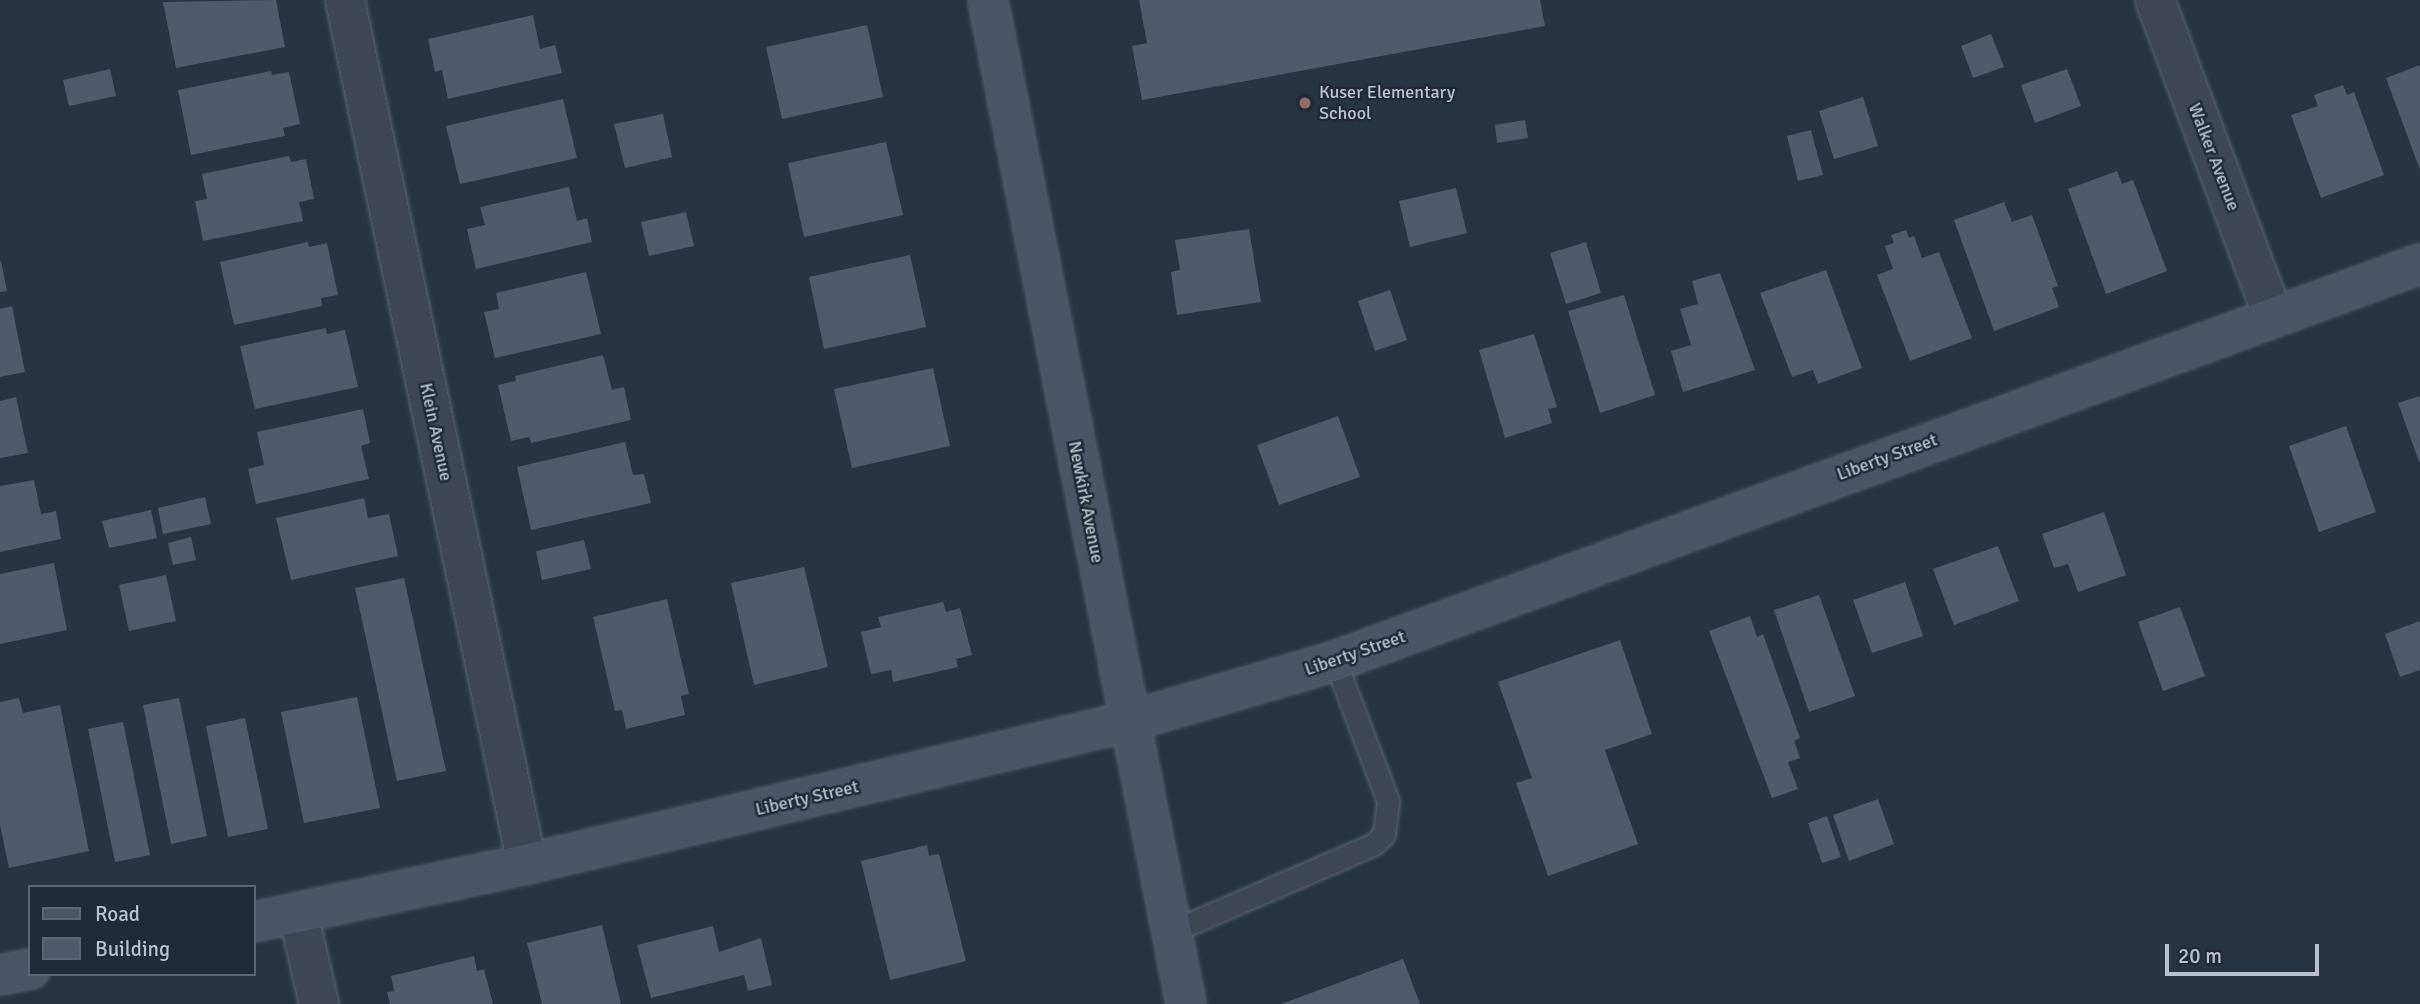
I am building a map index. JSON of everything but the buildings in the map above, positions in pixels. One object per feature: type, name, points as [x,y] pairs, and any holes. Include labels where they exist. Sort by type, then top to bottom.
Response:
[{"type":"street","name":"Klein Avenue","points":[[345,0],[527,864]]},
{"type":"street","name":"Newkirk Avenue","points":[[988,0],[1127,722],[1173,931],[1186,1004]]},
{"type":"street","name":"Walker Avenue","points":[[2155,0],[2273,315]]},
{"type":"street","name":"Liberty Street","points":[[256,922],[527,864],[1127,722],[1335,661],[2273,315],[2420,264]]},
{"type":"street","points":[[298,912],[319,1004]]},
{"type":"street","points":[[0,975],[28,969]]},
{"type":"lane","points":[[1173,931],[1374,844],[1384,834],[1388,801],[1335,661]]},
{"type":"place","name":"Kuser Elementary School","points":[[1305,103]]}]
